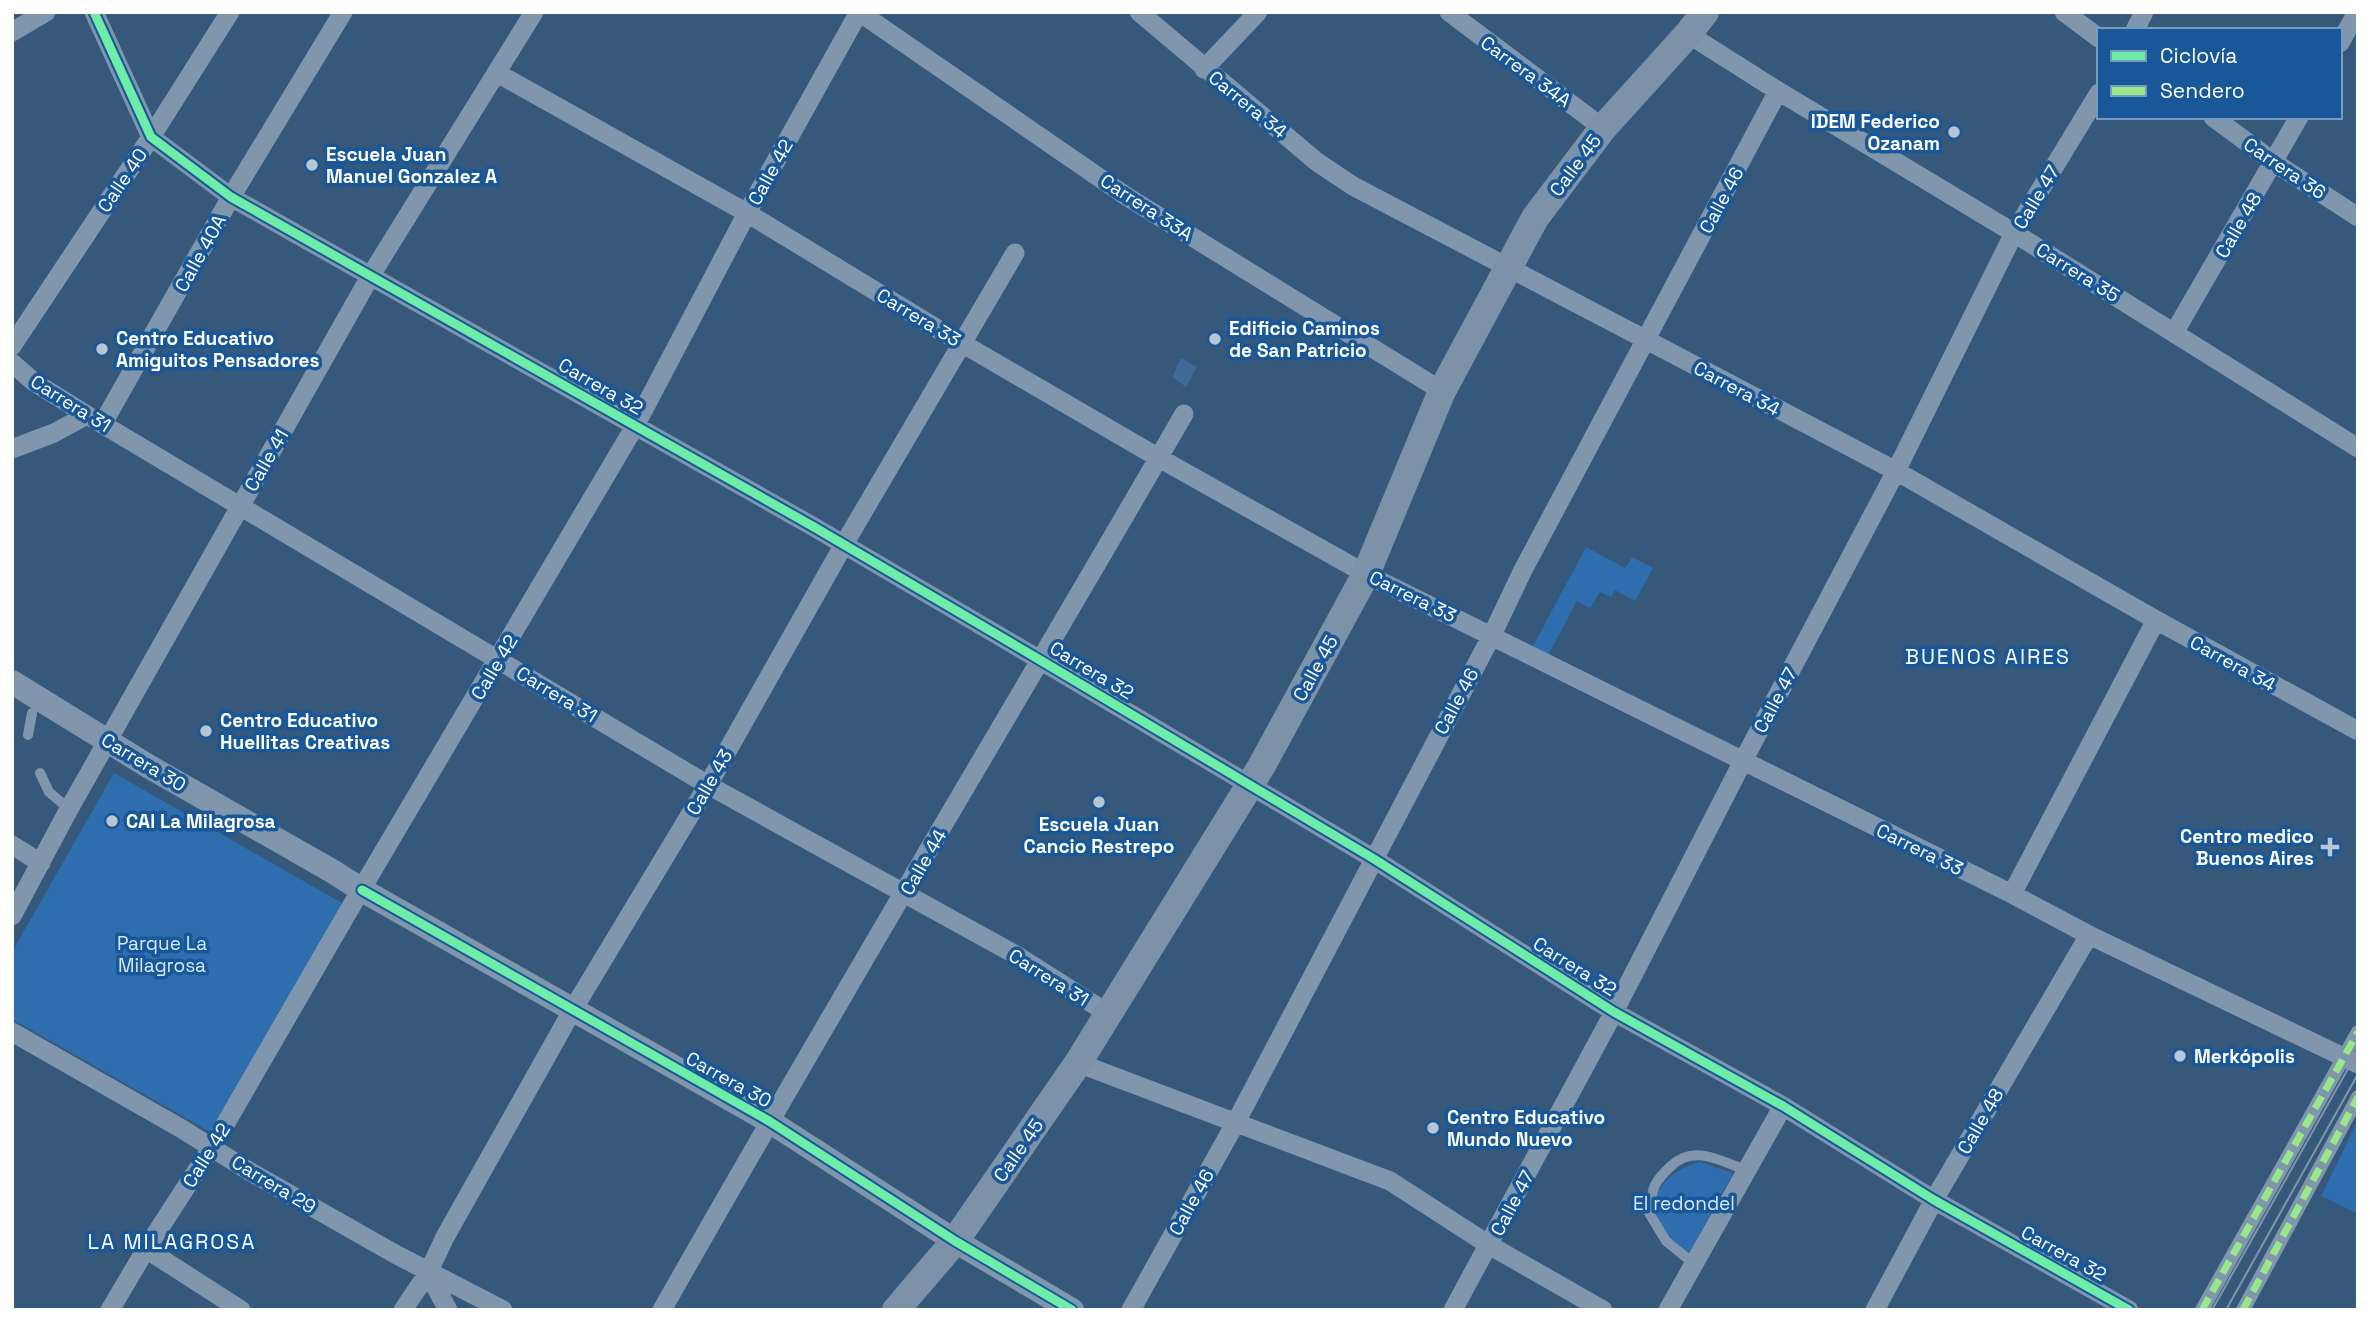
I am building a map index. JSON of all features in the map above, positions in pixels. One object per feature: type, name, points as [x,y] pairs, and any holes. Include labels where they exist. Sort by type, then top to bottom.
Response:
[{"type":"main road","name":"Calle 45","points":[[896,1310],[955,1241],[1078,1063],[1250,785],[1366,573],[1442,391],[1535,218],[1603,128],[1697,23]]},
{"type":"street","points":[[12,32],[46,12]]},
{"type":"street","name":"Carrera 32","points":[[94,12],[151,136],[231,197],[1040,660],[1374,859],[1614,1012],[1783,1106],[1934,1200],[2129,1310]]},
{"type":"street","name":"Calle 40","points":[[12,346],[230,12]]},
{"type":"street","name":"Calle 40A","points":[[95,419],[343,12]]},
{"type":"street","name":"Calle 41","points":[[12,916],[69,809],[371,275],[534,12]]},
{"type":"street","name":"Calle 42","points":[[110,1310],[212,1147],[635,426],[747,212],[859,12]]},
{"type":"street","name":"Carrera 33A","points":[[859,12],[1126,196],[1442,391]]},
{"type":"street","name":"Carrera 34","points":[[1139,12],[1317,162],[1353,186],[1896,471],[2155,620],[2358,731]]},
{"type":"street","points":[[1204,69],[1258,12]]},
{"type":"street","name":"Carrera 34A","points":[[1449,12],[1603,128]]},
{"type":"street","points":[[2064,12],[2097,37]]},
{"type":"street","points":[[2135,28],[2144,12]]},
{"type":"street","points":[[2342,39],[2357,12]]},
{"type":"street","name":"Carrera 35","points":[[1697,23],[1778,91],[2014,233],[2358,448]]},
{"type":"street","name":"Carrera 33","points":[[497,73],[747,212],[1159,458],[1366,573],[2012,894],[2089,935],[2351,1061]]},
{"type":"street","name":"Calle 46","points":[[1131,1310],[1236,1122],[1492,635],[1523,570],[1778,91]]},
{"type":"street","name":"Calle 47","points":[[1453,1310],[1614,1012],[1896,471],[2014,233],[2097,96]]},
{"type":"street","name":"Carrera 36","points":[[2216,119],[2275,163],[2358,217]]},
{"type":"street","name":"Calle 48","points":[[2174,333],[2299,119]]},
{"type":"street","name":"Calle 43","points":[[403,1310],[428,1273],[445,1237],[572,1011],[708,785],[843,546],[1015,253]]},
{"type":"street","name":"Carrera 31","points":[[12,363],[34,382],[95,419],[708,785],[1016,956],[1110,1014]]},
{"type":"street","name":"Calle 44","points":[[663,1310],[769,1121],[1185,414]]},
{"type":"street","points":[[12,449],[95,419]]},
{"type":"street","points":[[2012,894],[2155,620]]},
{"type":"street","name":"Carrera 30","points":[[12,682],[362,890],[769,1121],[955,1241],[1072,1310]]},
{"type":"street","points":[[12,845],[41,863]]},
{"type":"street","name":"Calle 48","points":[[1875,1310],[1934,1200],[2089,935]]},
{"type":"street","name":"Carrera 29","points":[[12,1032],[428,1273],[503,1310]]},
{"type":"street","points":[[2202,1310],[2351,1061],[2358,1032]]},
{"type":"street","points":[[1078,1063],[1390,1181],[1489,1245],[1603,1310]]},
{"type":"street","points":[[2242,1310],[2358,1097]]},
{"type":"street","points":[[1668,1310],[1783,1106]]},
{"type":"street","points":[[146,1249],[241,1310]]},
{"type":"street","points":[[428,1273],[448,1310]]},
{"type":"lane","points":[[27,735],[32,713]]},
{"type":"lane","points":[[40,773],[49,792],[69,809]]},
{"type":"lane","points":[[1694,1264],[1666,1241],[1649,1213],[1654,1182],[1679,1158],[1692,1154],[1709,1156],[1747,1171]]},
{"type":"green space","points":[[1586,547],[1625,568],[1632,557],[1653,568],[1635,601],[1615,590],[1611,597],[1600,592],[1590,608],[1577,601],[1548,655],[1533,646]]},
{"type":"green space","name":"Parque La Milagrosa","points":[[114,773],[342,903],[212,1133],[12,1019],[12,952]]},
{"type":"green space","points":[[2358,1120],[2358,1214],[2321,1196]]},
{"type":"green space","name":"El redondel","points":[[1700,1162],[1733,1173],[1688,1255],[1658,1232],[1655,1206],[1661,1186],[1668,1179]]},
{"type":"shaded area","points":[[1181,358],[1197,367],[1186,387],[1172,377]]},
{"type":"tram line","points":[[2212,1310],[2358,1051]]},
{"type":"tram line","points":[[2226,1310],[2358,1074]]},
{"type":"marked path","points":[[2202,1310],[2358,1032]]},
{"type":"marked path","points":[[2243,1310],[2358,1097]]},
{"type":"cycle path","points":[[94,12],[151,137],[231,197],[814,527],[1374,859],[1614,1012],[1783,1106],[1934,1200],[2129,1310]]},
{"type":"cycle path","points":[[362,890],[769,1121],[955,1241],[1072,1310]]},
{"type":"place","name":"IDEM Federico Ozanam","points":[[1954,132]]},
{"type":"place","name":"Escuela Juan Manuel Gonzalez A","points":[[312,165]]},
{"type":"place","name":"Edificio Caminos de San Patricio","points":[[1215,339]]},
{"type":"place","name":"Centro Educativo Amiguitos Pensadores","points":[[102,349]]},
{"type":"place","name":"Centro Educativo Huellitas Creativas","points":[[206,731]]},
{"type":"place","name":"Escuela Juan Cancio Restrepo","points":[[1099,802]]},
{"type":"place","name":"CAI La Milagrosa","points":[[112,821]]},
{"type":"place","name":"Centro medico Buenos Aires","points":[[2330,847]]},
{"type":"place","name":"Merkópolis","points":[[2180,1056]]},
{"type":"place","name":"Centro Educativo Mundo Nuevo","points":[[1433,1128]]},
{"type":"district","name":"BUENOS AIRES","points":[[1988,657]]},
{"type":"district","name":"LA MILAGROSA","points":[[172,1242]]}]
